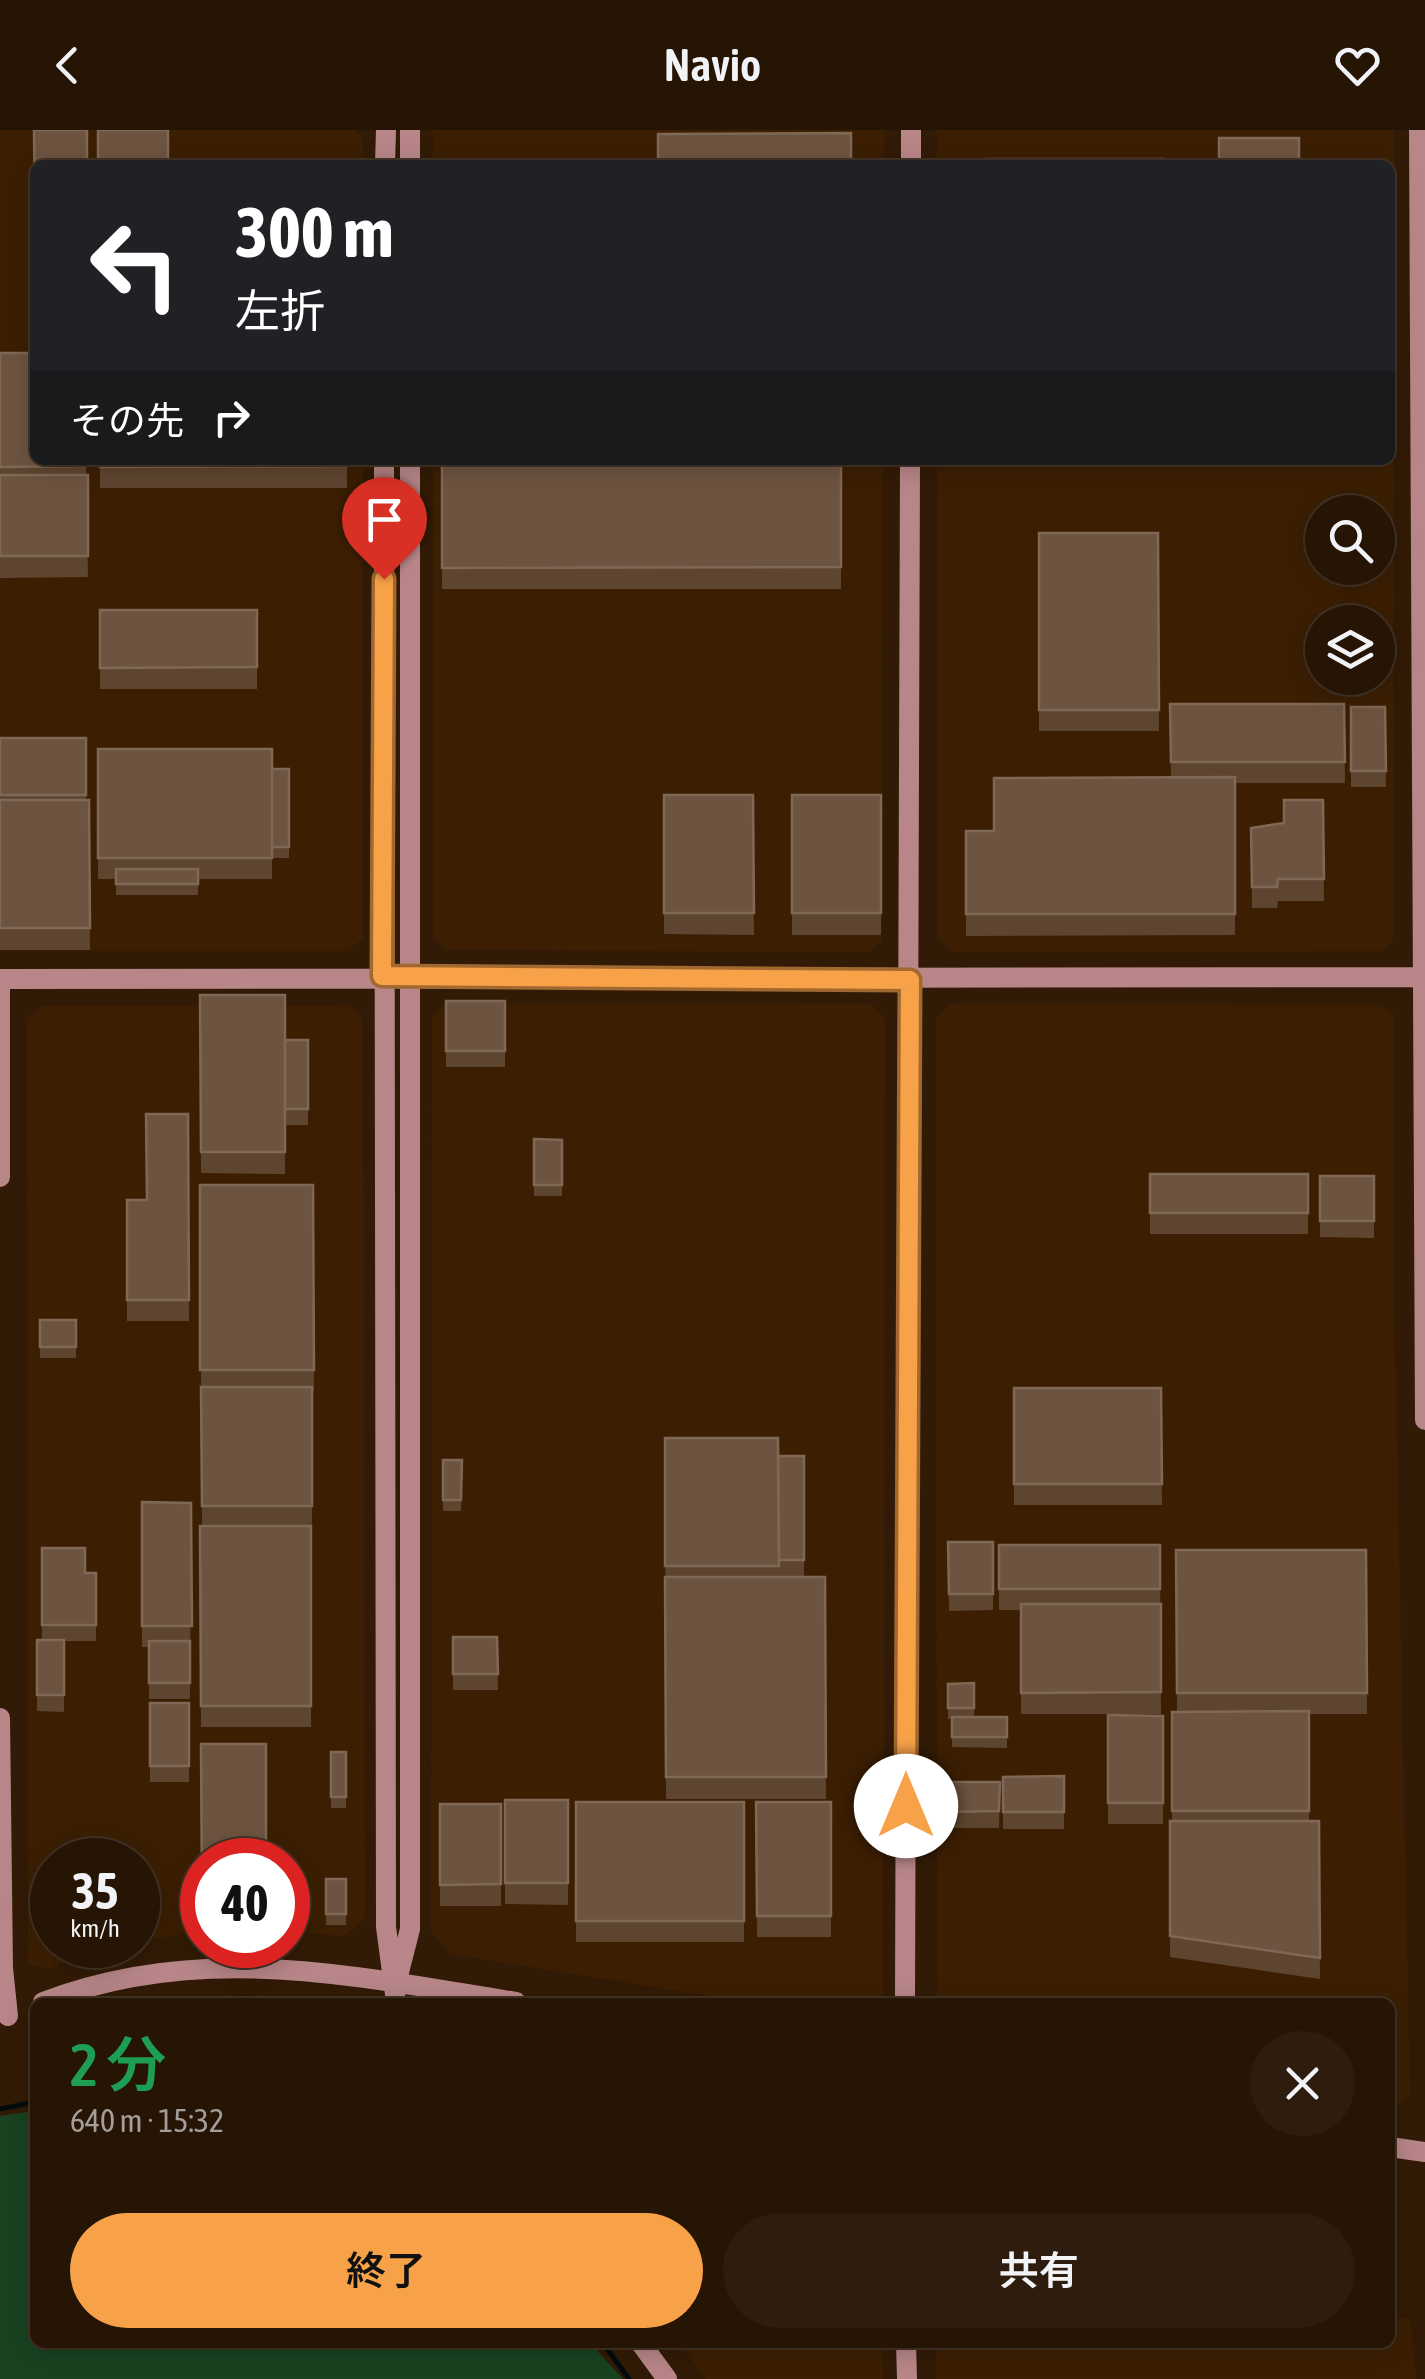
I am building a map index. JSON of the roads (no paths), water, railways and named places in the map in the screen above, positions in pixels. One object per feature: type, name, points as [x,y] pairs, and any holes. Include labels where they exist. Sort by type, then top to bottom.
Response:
[{"type":"street","points":[[386,130],[386,160]]},
{"type":"street","points":[[410,130],[410,160]]},
{"type":"street","points":[[911,130],[911,160]]},
{"type":"street","points":[[1419,130],[1425,1420]]},
{"type":"street","points":[[384,465],[386,1927],[397,1993]]},
{"type":"street","points":[[397,1993],[410,1929],[410,465]]},
{"type":"street","points":[[906,1998],[910,465]]},
{"type":"street","points":[[0,1177],[0,979],[1422,977]]},
{"type":"street","points":[[0,1718],[4,2018],[30,2008]]},
{"type":"street","points":[[59,1998],[180,1969],[222,1965],[397,1993],[463,1998]]},
{"type":"street","points":[[1395,2148],[1425,2152]]},
{"type":"street","points":[[644,2348],[667,2379]]},
{"type":"street","points":[[906,2348],[906,2379]]},
{"type":"waterway","points":[[0,2109],[30,2103]]},
{"type":"waterway","points":[[606,2348],[629,2379]]}]
